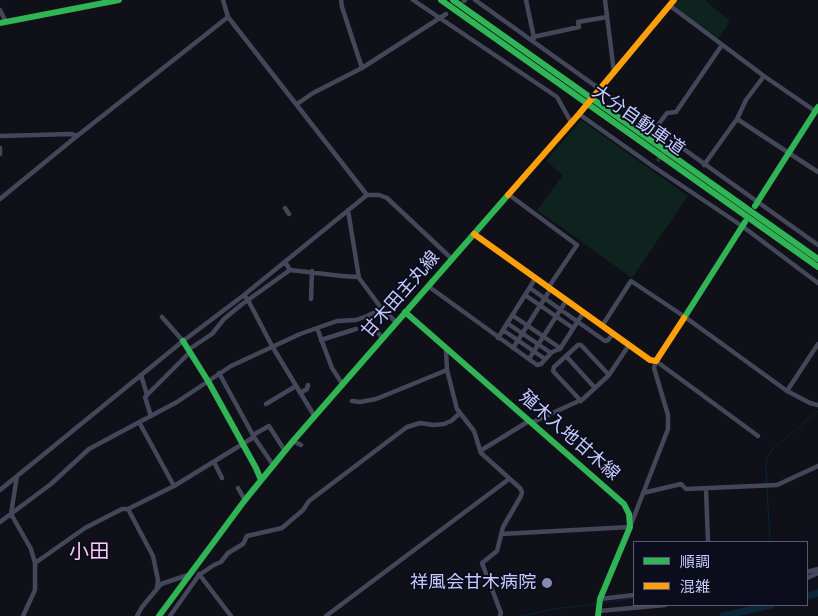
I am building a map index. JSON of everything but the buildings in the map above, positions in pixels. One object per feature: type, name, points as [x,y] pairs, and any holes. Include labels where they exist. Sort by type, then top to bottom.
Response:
[{"type":"main road","points":[[3,22],[119,0]]},
{"type":"main road","name":"大分自動車道","points":[[442,0],[818,259]]},
{"type":"main road","name":"大分自動車道","points":[[453,0],[579,94]]},
{"type":"main road","name":"甘木田主丸線","points":[[160,616],[195,573],[260,480],[579,114],[671,3]]},
{"type":"main road","name":"大分自動車道","points":[[596,106],[818,267]]},
{"type":"main road","points":[[757,204],[817,109]]},
{"type":"main road","points":[[474,234],[650,360],[656,361],[743,224]]},
{"type":"main road","name":"殖木入地甘木線","points":[[405,312],[446,350],[624,504],[629,514],[630,527]]},
{"type":"main road","points":[[183,341],[208,381],[256,468],[260,480]]},
{"type":"main road","points":[[598,614],[600,599],[630,527]]},
{"type":"street","points":[[223,0],[228,17],[368,195]]},
{"type":"street","points":[[341,0],[362,68]]},
{"type":"street","points":[[413,0],[557,97],[571,122]]},
{"type":"street","points":[[476,0],[534,39],[757,204],[818,245]]},
{"type":"street","points":[[526,0],[534,39]]},
{"type":"street","points":[[605,0],[614,72]]},
{"type":"street","points":[[671,3],[722,45],[764,76],[817,109]]},
{"type":"street","points":[[0,10],[3,22]]},
{"type":"street","points":[[297,104],[313,93],[362,68],[446,14]]},
{"type":"street","points":[[0,199],[228,17]]},
{"type":"street","points":[[534,39],[579,27],[578,22],[607,17]]},
{"type":"street","points":[[655,129],[667,113],[676,112],[722,45]]},
{"type":"street","points":[[704,165],[737,119],[746,100],[764,76]]},
{"type":"street","points":[[579,114],[654,167],[743,224],[818,282]]},
{"type":"street","points":[[737,119],[818,172]]},
{"type":"street","points":[[0,136],[71,134],[77,136]]},
{"type":"street","points":[[669,146],[673,142]]},
{"type":"street","points":[[0,148],[0,154]]},
{"type":"street","points":[[654,167],[657,161]]},
{"type":"street","points":[[508,194],[577,244],[549,289],[545,299],[513,348]]},
{"type":"street","points":[[0,490],[183,341],[238,300],[368,195],[379,195],[387,198],[452,259]]},
{"type":"street","points":[[285,208],[290,214]]},
{"type":"street","points":[[348,210],[358,277],[382,309],[396,322]]},
{"type":"street","points":[[285,262],[290,270]]},
{"type":"street","points":[[147,395],[189,351],[212,334],[241,305],[290,270],[358,277]]},
{"type":"street","points":[[311,299],[312,271]]},
{"type":"street","points":[[498,338],[536,280]]},
{"type":"street","points":[[602,326],[631,281],[685,317],[787,391],[810,403],[818,404]]},
{"type":"street","points":[[260,282],[265,288]]},
{"type":"street","points":[[428,286],[498,338],[539,365],[551,353],[560,348],[583,313]]},
{"type":"street","points":[[530,288],[605,340],[608,340],[613,334]]},
{"type":"street","points":[[244,295],[315,417]]},
{"type":"street","points":[[525,295],[573,328]]},
{"type":"street","points":[[0,522],[51,484],[89,449],[177,402],[238,362],[317,328],[338,321],[356,320],[382,309],[392,297]]},
{"type":"street","points":[[238,300],[241,305]]},
{"type":"street","points":[[529,359],[566,301]]},
{"type":"street","points":[[512,315],[560,348]]},
{"type":"street","points":[[162,317],[183,341]]},
{"type":"street","points":[[507,323],[551,353]]},
{"type":"street","points":[[374,327],[382,338]]},
{"type":"street","points":[[317,328],[332,368],[343,385]]},
{"type":"street","points":[[321,340],[356,329]]},
{"type":"street","points":[[503,330],[545,360]]},
{"type":"street","points":[[787,391],[818,344]]},
{"type":"street","points":[[581,401],[553,371],[554,367],[578,345],[581,345],[609,375]]},
{"type":"street","points":[[480,451],[530,422],[581,401],[609,375],[629,345]]},
{"type":"street","points":[[446,350],[447,370],[457,409],[474,431],[480,451],[520,488],[522,494],[503,527],[497,552],[482,565],[501,613],[500,616]]},
{"type":"street","points":[[566,356],[595,388]]},
{"type":"street","points":[[501,534],[630,527],[665,439],[668,424],[668,415],[654,368],[656,361],[758,436]]},
{"type":"street","points":[[352,401],[360,402],[376,399],[447,370]]},
{"type":"street","points":[[220,373],[254,436],[273,465]]},
{"type":"street","points":[[141,375],[151,416]]},
{"type":"street","points":[[300,393],[308,385]]},
{"type":"street","points":[[266,404],[296,386]]},
{"type":"street","points":[[137,616],[157,588],[167,582],[222,562],[228,553],[243,544],[244,538],[247,536],[282,528],[304,510],[309,500],[407,428],[420,423],[444,424],[460,413]]},
{"type":"street","points":[[139,422],[174,486]]},
{"type":"street","points":[[34,563],[84,528],[174,486],[269,426],[285,451]]},
{"type":"street","points":[[293,441],[301,445]]},
{"type":"street","points":[[214,462],[222,478]]},
{"type":"street","points":[[643,493],[681,484],[686,489],[777,485],[818,466]]},
{"type":"street","points":[[17,476],[11,514],[31,549],[34,563],[35,590],[24,616]]},
{"type":"street","points":[[326,616],[509,479]]},
{"type":"street","points":[[238,488],[245,500]]},
{"type":"street","points":[[706,489],[708,541]]},
{"type":"street","points":[[128,509],[153,556],[158,580],[157,588]]},
{"type":"street","points":[[170,616],[195,573]]},
{"type":"street","points":[[195,573],[231,616]]},
{"type":"street","points":[[600,599],[633,595]]},
{"type":"street","points":[[598,614],[657,606]]},
{"type":"green space","points":[[679,0],[705,0],[730,21],[718,39],[674,6]]},
{"type":"green space","points":[[581,120],[688,196],[632,278],[537,210],[563,175],[546,161]]},
{"type":"waterway","points":[[770,541],[767,458],[773,449],[818,411]]},
{"type":"waterway","points":[[808,596],[818,593]]},
{"type":"waterway","points":[[603,603],[633,598]]},
{"type":"waterway","points":[[522,616],[554,609],[596,604]]},
{"type":"waterway","points":[[723,616],[767,606]]},
{"type":"tunnel","points":[[657,161],[669,147]]},
{"type":"traffic: fast","points":[[0,23],[119,0]]},
{"type":"traffic: fast","points":[[441,0],[818,267]]},
{"type":"traffic: fast","points":[[453,0],[818,259]]},
{"type":"traffic: fast","points":[[755,206],[818,107]]},
{"type":"traffic: fast","points":[[159,616],[245,500],[293,441],[508,195]]},
{"type":"traffic: fast","points":[[684,318],[745,222]]},
{"type":"traffic: fast","points":[[405,312],[624,504],[629,514],[630,527],[600,599],[598,616]]},
{"type":"traffic: fast","points":[[183,341],[208,381],[261,480]]},
{"type":"traffic: slow","points":[[508,195],[579,114],[674,0]]},
{"type":"traffic: slow","points":[[474,234],[650,360],[656,361],[684,318]]},
{"type":"place","name":"祥風会甘木病院","points":[[547,583]]},
{"type":"district","name":"小田","points":[[89,553]]}]
